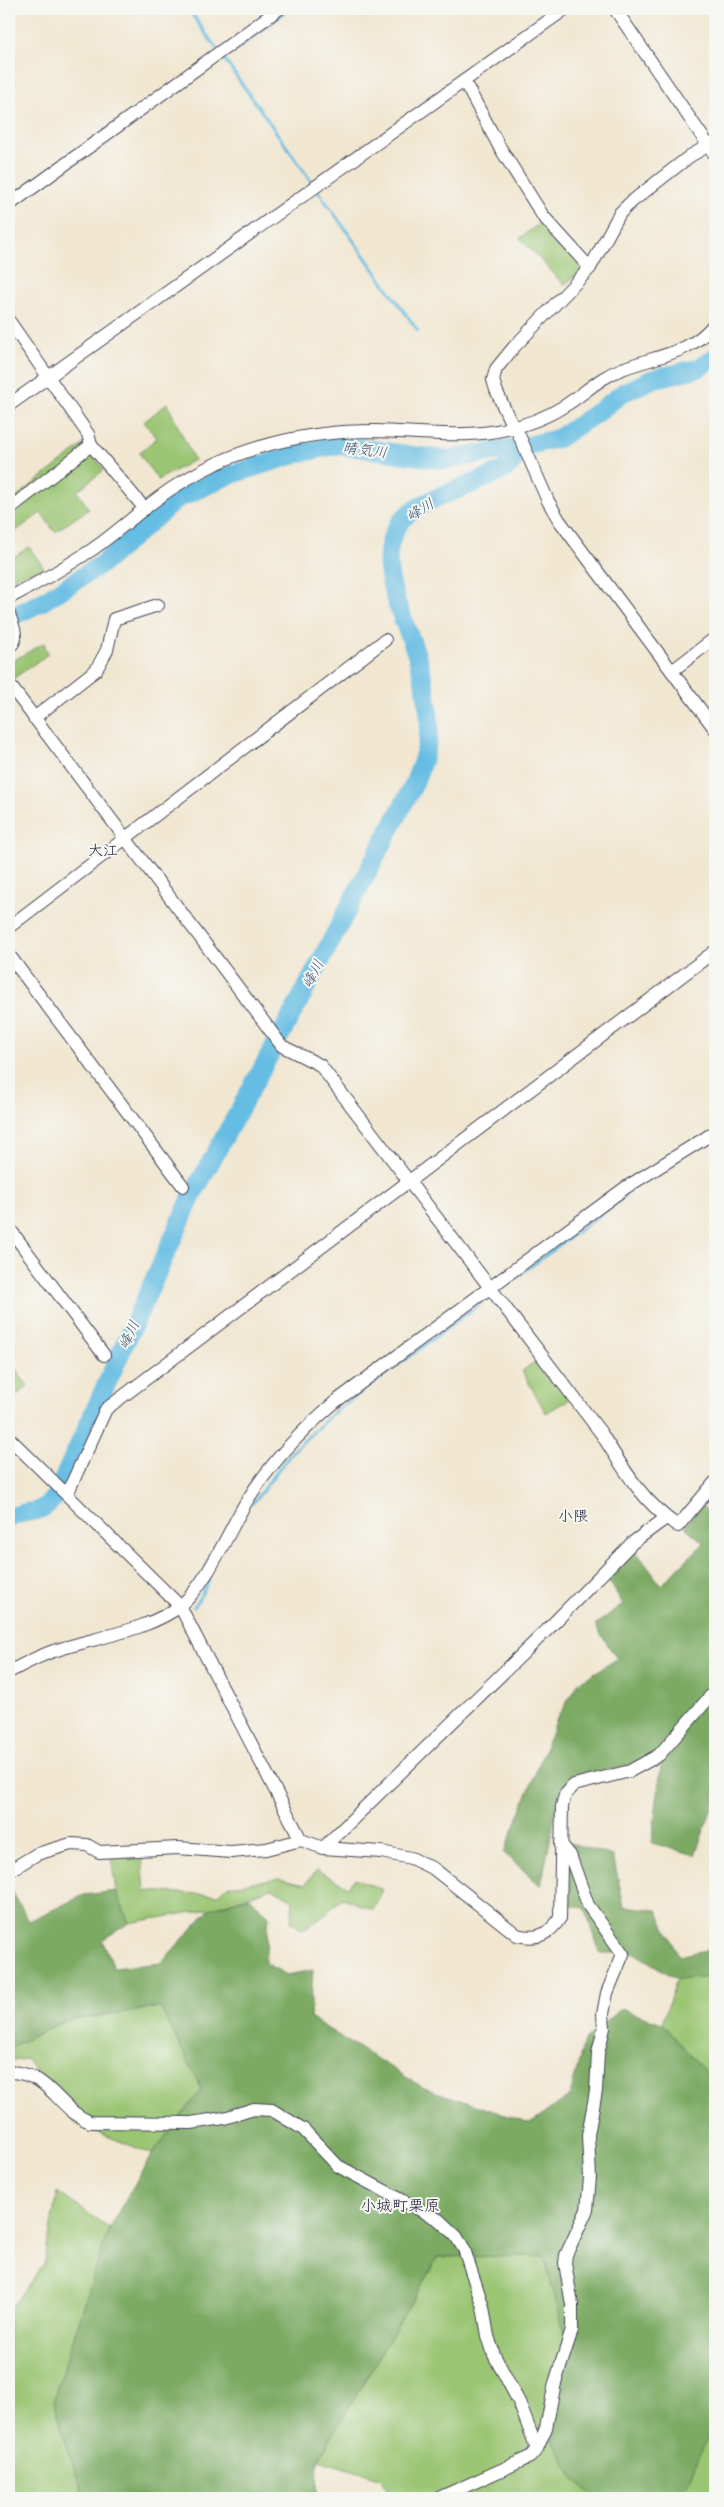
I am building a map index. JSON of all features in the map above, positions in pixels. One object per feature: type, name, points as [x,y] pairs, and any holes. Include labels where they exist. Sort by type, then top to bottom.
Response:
[{"type":"street","points":[[9,205],[279,9]]},
{"type":"street","points":[[9,405],[565,9]]},
{"type":"street","points":[[616,9],[713,147],[630,202],[620,213],[590,268],[514,347],[496,369],[493,380],[510,421],[516,429],[559,520],[715,729]]},
{"type":"street","points":[[464,81],[499,146],[544,216],[590,268]]},
{"type":"street","points":[[9,321],[88,434],[91,444],[145,509]]},
{"type":"street","points":[[9,598],[36,584],[94,548],[145,509],[196,474],[243,452],[271,444],[342,432],[458,435],[516,429],[566,405],[606,376],[688,347],[701,338],[715,323]]},
{"type":"street","points":[[9,509],[91,444]]},
{"type":"street","points":[[34,718],[96,670],[107,650],[114,619],[158,605]]},
{"type":"street","points":[[9,614],[12,643]]},
{"type":"street","points":[[672,671],[715,638]]},
{"type":"street","points":[[9,927],[385,640]]},
{"type":"street","points":[[9,684],[282,1046],[320,1065],[601,1433],[633,1484],[666,1518],[678,1526],[715,1482]]},
{"type":"street","points":[[67,1494],[106,1409],[715,951]]},
{"type":"street","points":[[9,955],[183,1186]]},
{"type":"street","points":[[9,1672],[55,1650],[124,1631],[164,1616],[180,1606],[196,1588],[265,1474],[304,1430],[335,1402],[626,1188],[715,1132]]},
{"type":"street","points":[[9,1228],[104,1355]]},
{"type":"street","points":[[9,1438],[180,1606],[301,1840]]},
{"type":"street","points":[[323,1848],[548,1629],[632,1543],[666,1518]]},
{"type":"street","points":[[9,1871],[37,1854],[71,1844],[87,1845],[99,1852],[178,1848],[231,1852],[266,1849],[301,1840],[323,1848],[381,1852],[411,1858],[434,1869],[517,1935],[529,1938],[547,1933],[560,1918],[562,1806],[565,1795],[574,1785],[630,1771],[659,1755],[715,1691]]},
{"type":"street","points":[[439,2498],[530,2457],[537,2449],[546,2428],[555,2383],[572,2330],[572,2305],[565,2263],[566,2255],[587,2210],[590,2178],[588,2135],[596,2091],[598,2053],[604,2028],[603,2014],[607,1993],[623,1954],[588,1905],[570,1855],[561,1844]]},
{"type":"street","points":[[9,2072],[32,2076],[41,2081],[77,2116],[90,2122],[191,2123],[224,2118],[254,2109],[272,2110],[303,2129],[338,2166],[439,2220],[456,2236],[464,2248],[483,2307],[488,2336],[494,2355],[519,2402],[537,2449]]},
{"type":"green space","points":[[543,221],[585,269],[564,285],[520,238]]},
{"type":"green space","points":[[167,403],[194,460],[158,480],[139,453],[157,438],[144,422]]},
{"type":"green space","points":[[84,444],[104,470],[77,491],[89,509],[55,532],[41,513],[10,535],[9,503]]},
{"type":"green space","points":[[29,547],[44,568],[9,579],[9,560]]},
{"type":"green space","points":[[44,643],[48,654],[10,681],[9,663]]},
{"type":"green space","points":[[543,1356],[575,1396],[546,1413],[522,1371]]},
{"type":"green space","points":[[9,1361],[28,1386],[9,1402]]},
{"type":"green space","points":[[700,1504],[715,1518],[715,1800],[695,1855],[652,1843],[661,1765],[561,1786],[541,1886],[504,1853],[558,1716],[578,1683],[617,1659],[595,1625],[623,1604],[605,1574],[633,1547],[661,1585],[704,1543],[685,1527]]},
{"type":"green space","points":[[567,1842],[613,1856],[624,1906],[657,1910],[679,1956],[715,1948],[715,1976],[677,1979],[634,1953],[600,1953],[585,1908],[571,1906]]},
{"type":"green space","points":[[142,1855],[145,1891],[218,1895],[227,1886],[280,1878],[305,1884],[317,1870],[348,1887],[355,1878],[383,1890],[373,1910],[343,1898],[320,1919],[303,1930],[291,1922],[293,1900],[272,1888],[210,1909],[129,1923],[116,1891],[111,1857]]},
{"type":"green space","points":[[9,1886],[29,1921],[84,1895],[116,1891],[129,1923],[102,1940],[114,1968],[161,1963],[210,1909],[249,1897],[269,1916],[265,1963],[287,1975],[313,1970],[310,2018],[424,2088],[530,2123],[570,2096],[584,2041],[621,2009],[662,2023],[715,2083],[715,2162],[709,2177],[715,2188],[715,2420],[681,2498],[595,2498],[574,2478],[547,2431],[566,2339],[544,2256],[438,2257],[318,2460],[317,2498],[84,2498],[53,2402],[109,2228],[152,2154],[202,2089],[160,2007],[64,2021],[9,2048]]},
{"type":"green space","points":[[715,1976],[715,2083],[662,2023],[677,1979]]},
{"type":"green space","points":[[160,2007],[202,2089],[152,2154],[74,2123],[26,2059],[9,2061],[9,2048],[64,2021]]},
{"type":"green space","points":[[57,2192],[109,2228],[53,2402],[84,2498],[9,2498],[9,2310],[44,2264]]},
{"type":"green space","points":[[544,2256],[566,2339],[574,2477],[595,2498],[392,2498],[380,2478],[318,2460],[438,2257]]},
{"type":"green space","points":[[715,2420],[715,2498],[680,2498],[681,2497]]},
{"type":"waterway","points":[[188,9],[217,49]]},
{"type":"waterway","points":[[233,52],[289,9]]},
{"type":"waterway","points":[[224,59],[314,185]]},
{"type":"waterway","points":[[318,191],[418,331]]},
{"type":"waterway","name":"晴気川","points":[[9,618],[42,602],[102,564],[177,499],[227,476],[296,454],[338,445],[445,460],[526,446],[559,438],[624,392],[653,379],[699,368],[715,357]]},
{"type":"waterway","name":"峰川","points":[[9,1518],[39,1510],[56,1495],[193,1194],[302,996],[413,786],[423,761],[429,734],[429,716],[419,663],[392,587],[389,551],[393,534],[403,519],[411,512],[431,500],[503,470],[511,464],[526,446]]},
{"type":"waterway","points":[[498,1291],[625,1196]]},
{"type":"waterway","points":[[370,1386],[490,1296]]},
{"type":"waterway","points":[[253,1503],[293,1451],[332,1414],[362,1391]]},
{"type":"waterway","points":[[194,1607],[209,1581]]},
{"type":"district","name":"大江","points":[[103,850]]},
{"type":"district","name":"小隈","points":[[573,1516]]},
{"type":"district","name":"小城町栗原","points":[[400,2205]]}]
